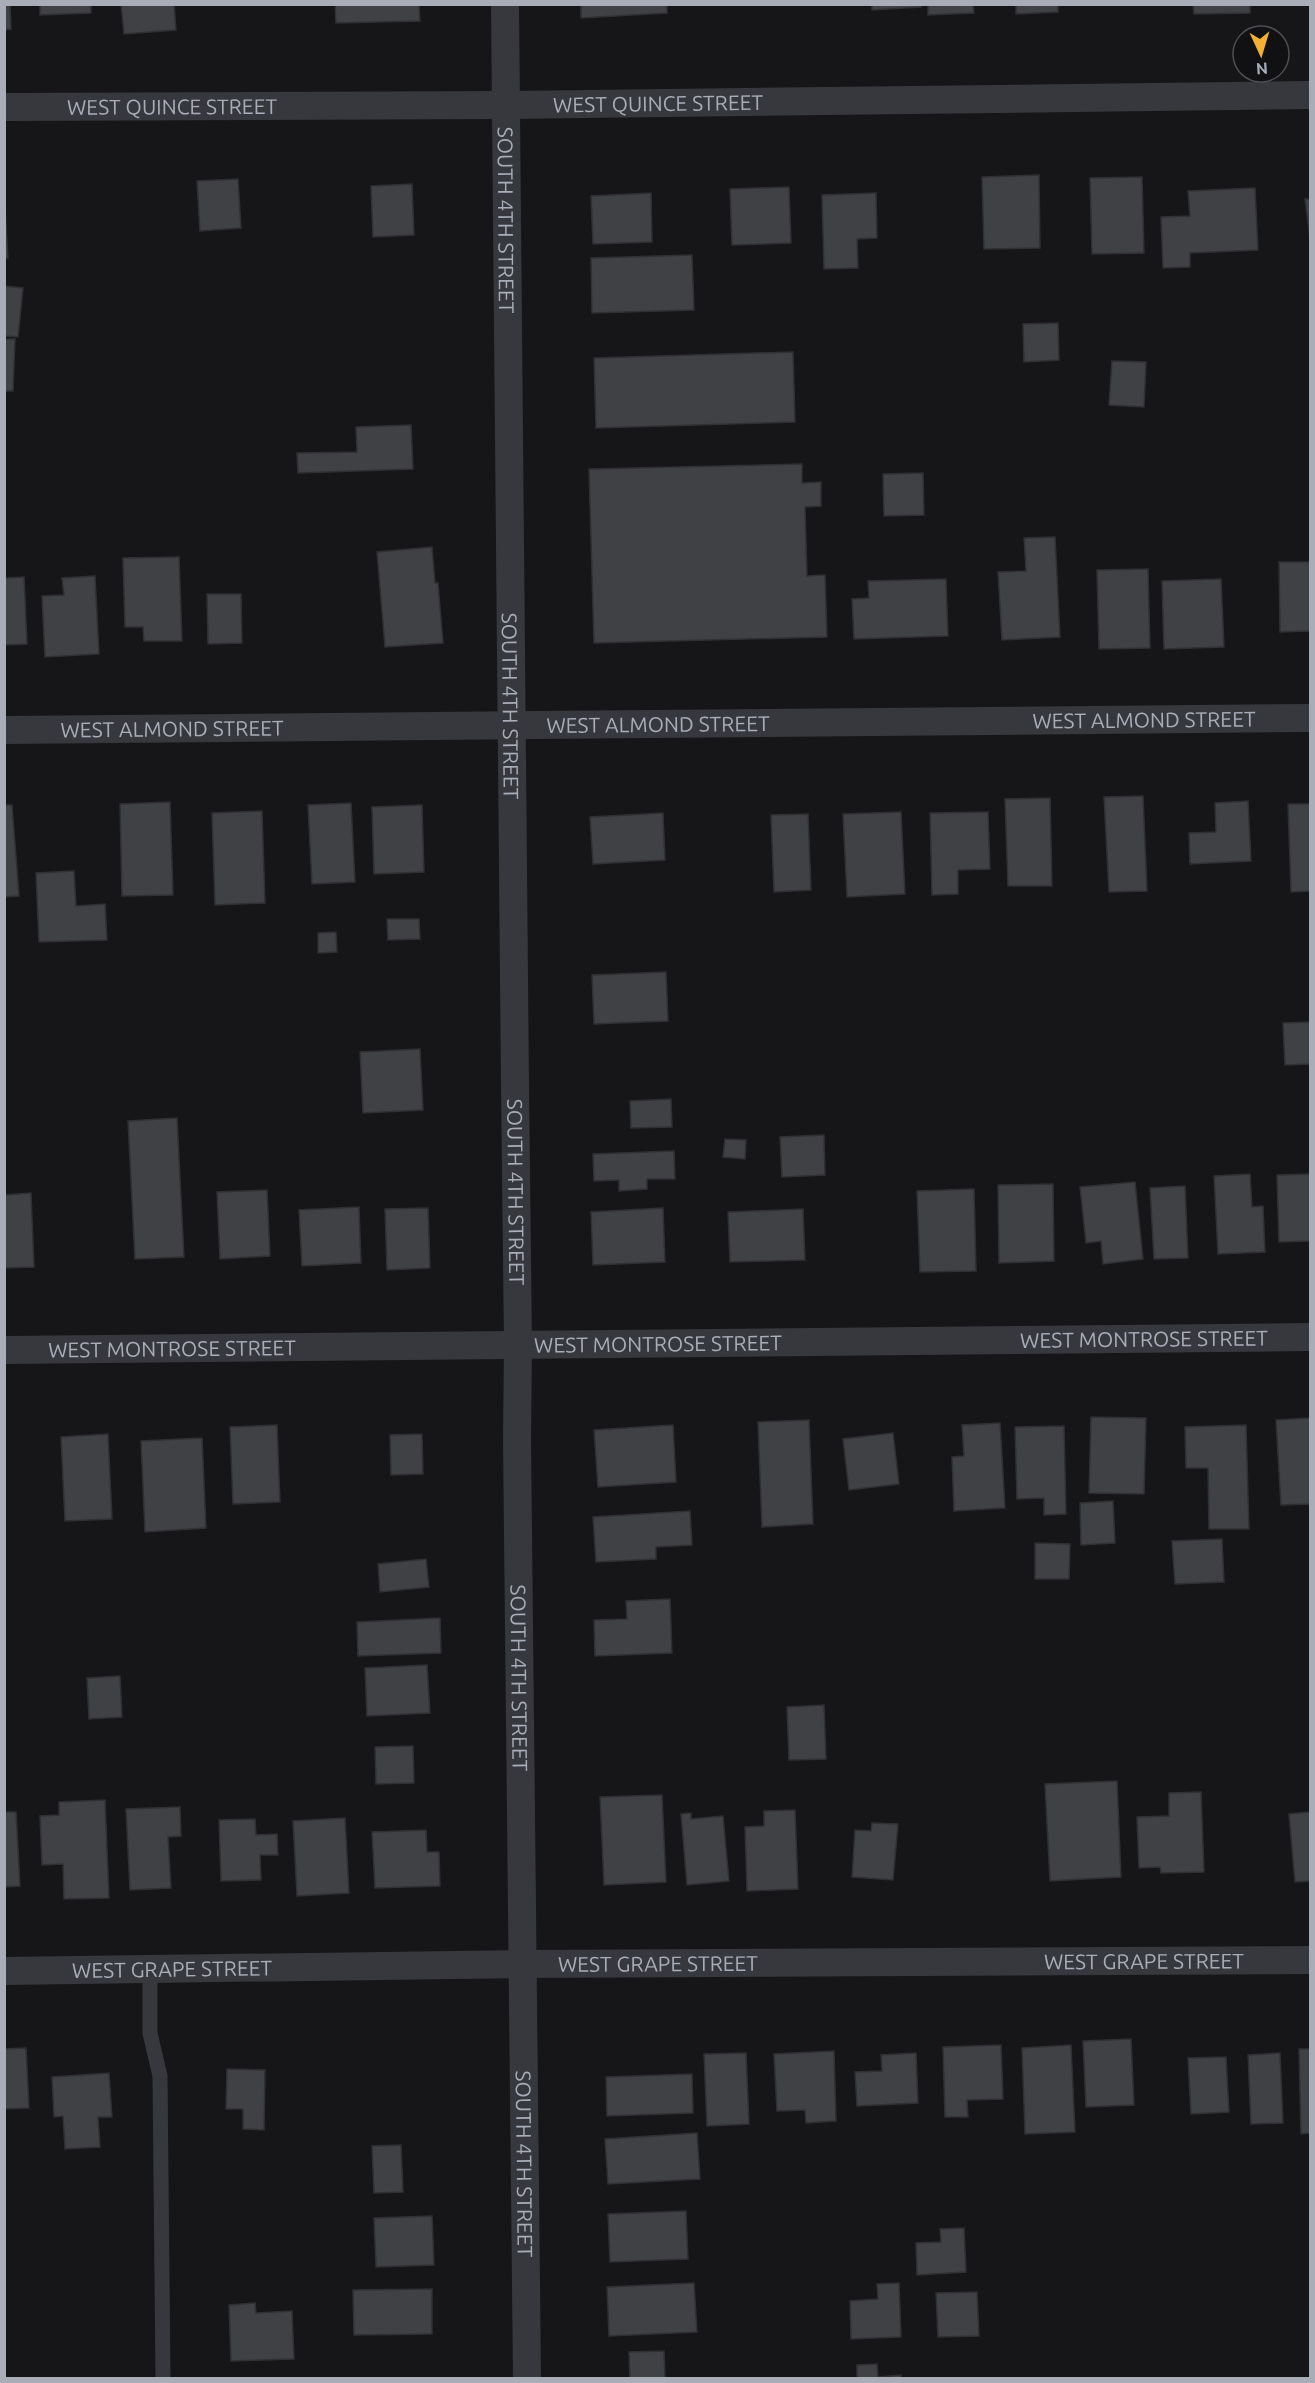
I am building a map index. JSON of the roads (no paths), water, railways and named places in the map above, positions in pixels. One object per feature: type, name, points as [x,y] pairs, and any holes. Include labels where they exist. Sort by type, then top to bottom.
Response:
[{"type":"street","name":"SOUTH 4TH STREET","points":[[505,4],[508,217],[507,475],[512,726],[527,2379]]},
{"type":"street","name":"WEST QUINCE STREET","points":[[4,107],[506,105],[1311,95]]},
{"type":"street","name":"WEST ALMOND STREET","points":[[4,730],[1311,718]]},
{"type":"street","name":"WEST MONTROSE STREET","points":[[4,1350],[1311,1337]]},
{"type":"street","name":"WEST GRAPE STREET","points":[[4,1971],[524,1964],[1311,1960]]},
{"type":"lane","points":[[150,1969],[150,2033],[160,2076],[163,2379]]}]
